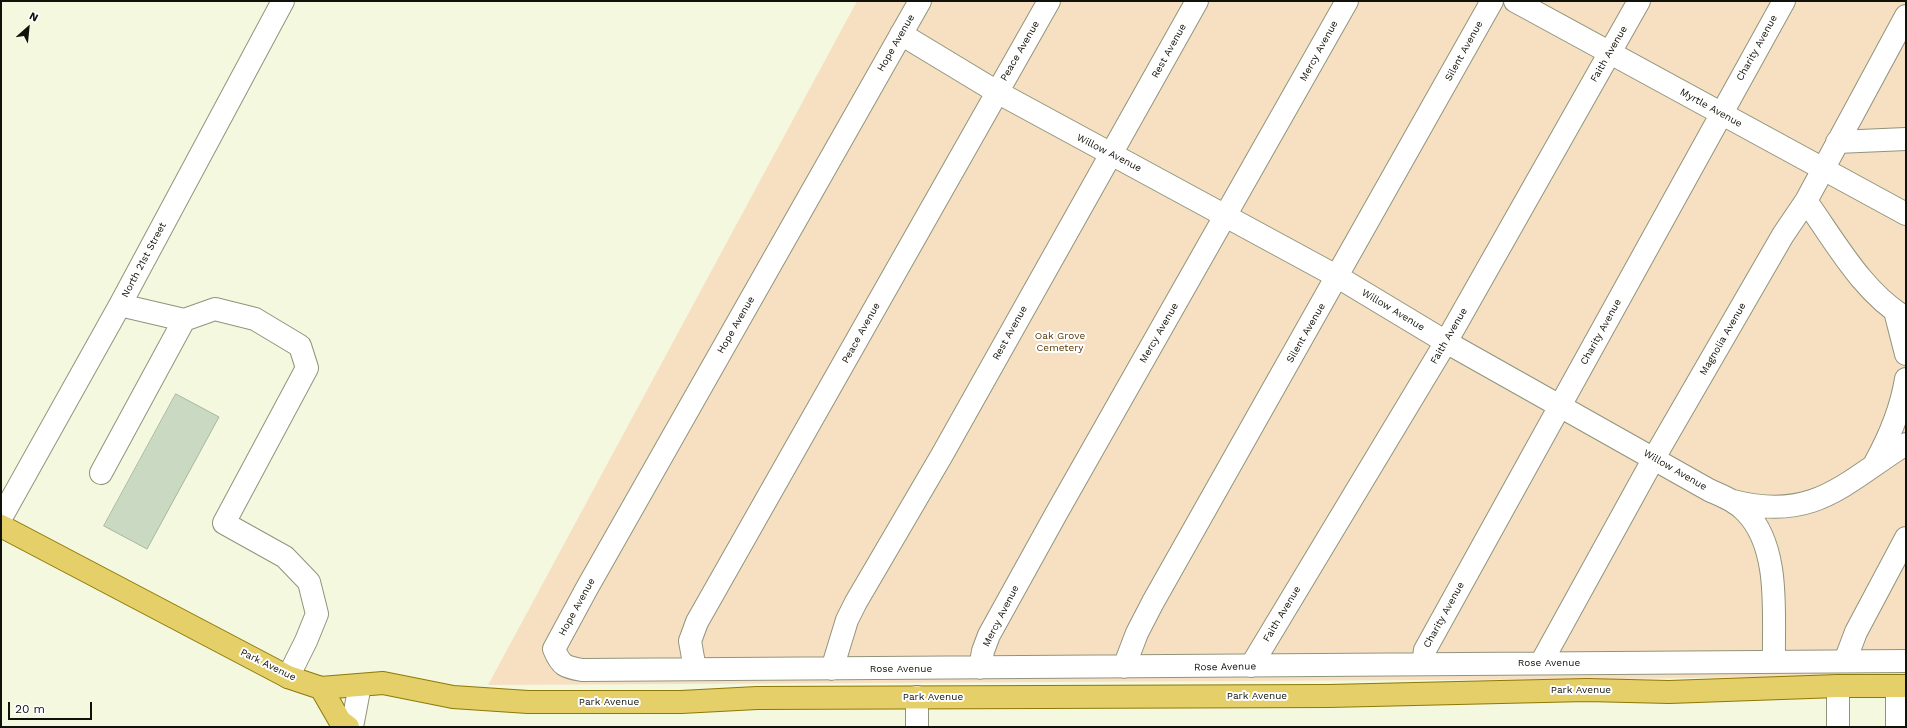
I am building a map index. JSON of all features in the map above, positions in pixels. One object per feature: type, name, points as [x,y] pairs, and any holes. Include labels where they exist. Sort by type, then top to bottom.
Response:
[{"type":"main road","name":"Park Avenue","points":[[1,526],[288,677],[321,688],[383,683],[453,697],[528,702],[681,702],[757,698],[1329,696],[1587,690],[1669,692],[1838,686],[1902,686]]},
{"type":"main road","points":[[321,688],[340,721],[348,727]]},
{"type":"street","name":"North 21st Street","points":[[1,518],[120,304],[283,1]]},
{"type":"street","name":"Hope Avenue","points":[[554,649],[587,588],[920,1]]},
{"type":"street","name":"Peace Avenue","points":[[695,669],[690,641],[697,622],[1050,1]]},
{"type":"street","name":"Rest Avenue","points":[[832,669],[847,620],[856,602],[942,455],[1197,1]]},
{"type":"street","name":"Mercy Avenue","points":[[980,668],[989,635],[1347,1]]},
{"type":"street","name":"Silent Avenue","points":[[1124,667],[1136,633],[1338,277],[1492,1]]},
{"type":"street","name":"Myrtle Avenue","points":[[1515,1],[1906,214]]},
{"type":"street","name":"Faith Avenue","points":[[1251,666],[1446,342],[1639,1]]},
{"type":"street","name":"Charity Avenue","points":[[1423,664],[1424,650],[1784,1]]},
{"type":"street","name":"Magnolia Avenue","points":[[1541,663],[1654,458],[1783,235],[1806,201],[1906,16]]},
{"type":"street","name":"Willow Avenue","points":[[902,34],[997,92],[1079,138],[1111,153],[1338,277],[1446,342],[1709,490],[1733,501],[1746,512],[1759,529],[1771,562],[1774,662]]},
{"type":"street","points":[[1838,142],[1906,139]]},
{"type":"street","points":[[1806,201],[1853,267],[1900,315],[1906,354]]},
{"type":"street","points":[[120,304],[184,320],[215,309],[255,320],[300,346],[307,368],[224,523],[285,557],[309,582],[317,614],[306,641],[288,677]]},
{"type":"street","points":[[101,473],[184,320]]},
{"type":"street","points":[[1873,467],[1894,426],[1902,402],[1906,379]]},
{"type":"street","points":[[1733,501],[1748,505],[1777,507],[1817,500],[1839,490],[1906,444]]},
{"type":"street","points":[[1845,661],[1856,632],[1906,538]]},
{"type":"street","name":"Rose Avenue","points":[[554,649],[558,659],[566,667],[582,670],[1906,661]]},
{"type":"street","points":[[352,727],[360,685]]},
{"type":"street","points":[[1838,686],[1838,727]]},
{"type":"street","points":[[1897,727],[1902,686]]},
{"type":"street","points":[[917,697],[917,727]]},
{"type":"green space","name":"Oak Grove Cemetery","points":[[857,1],[1906,1],[1906,675],[1622,679],[488,685]]},
{"type":"building","points":[[176,394],[219,417],[147,549],[104,526]]}]
